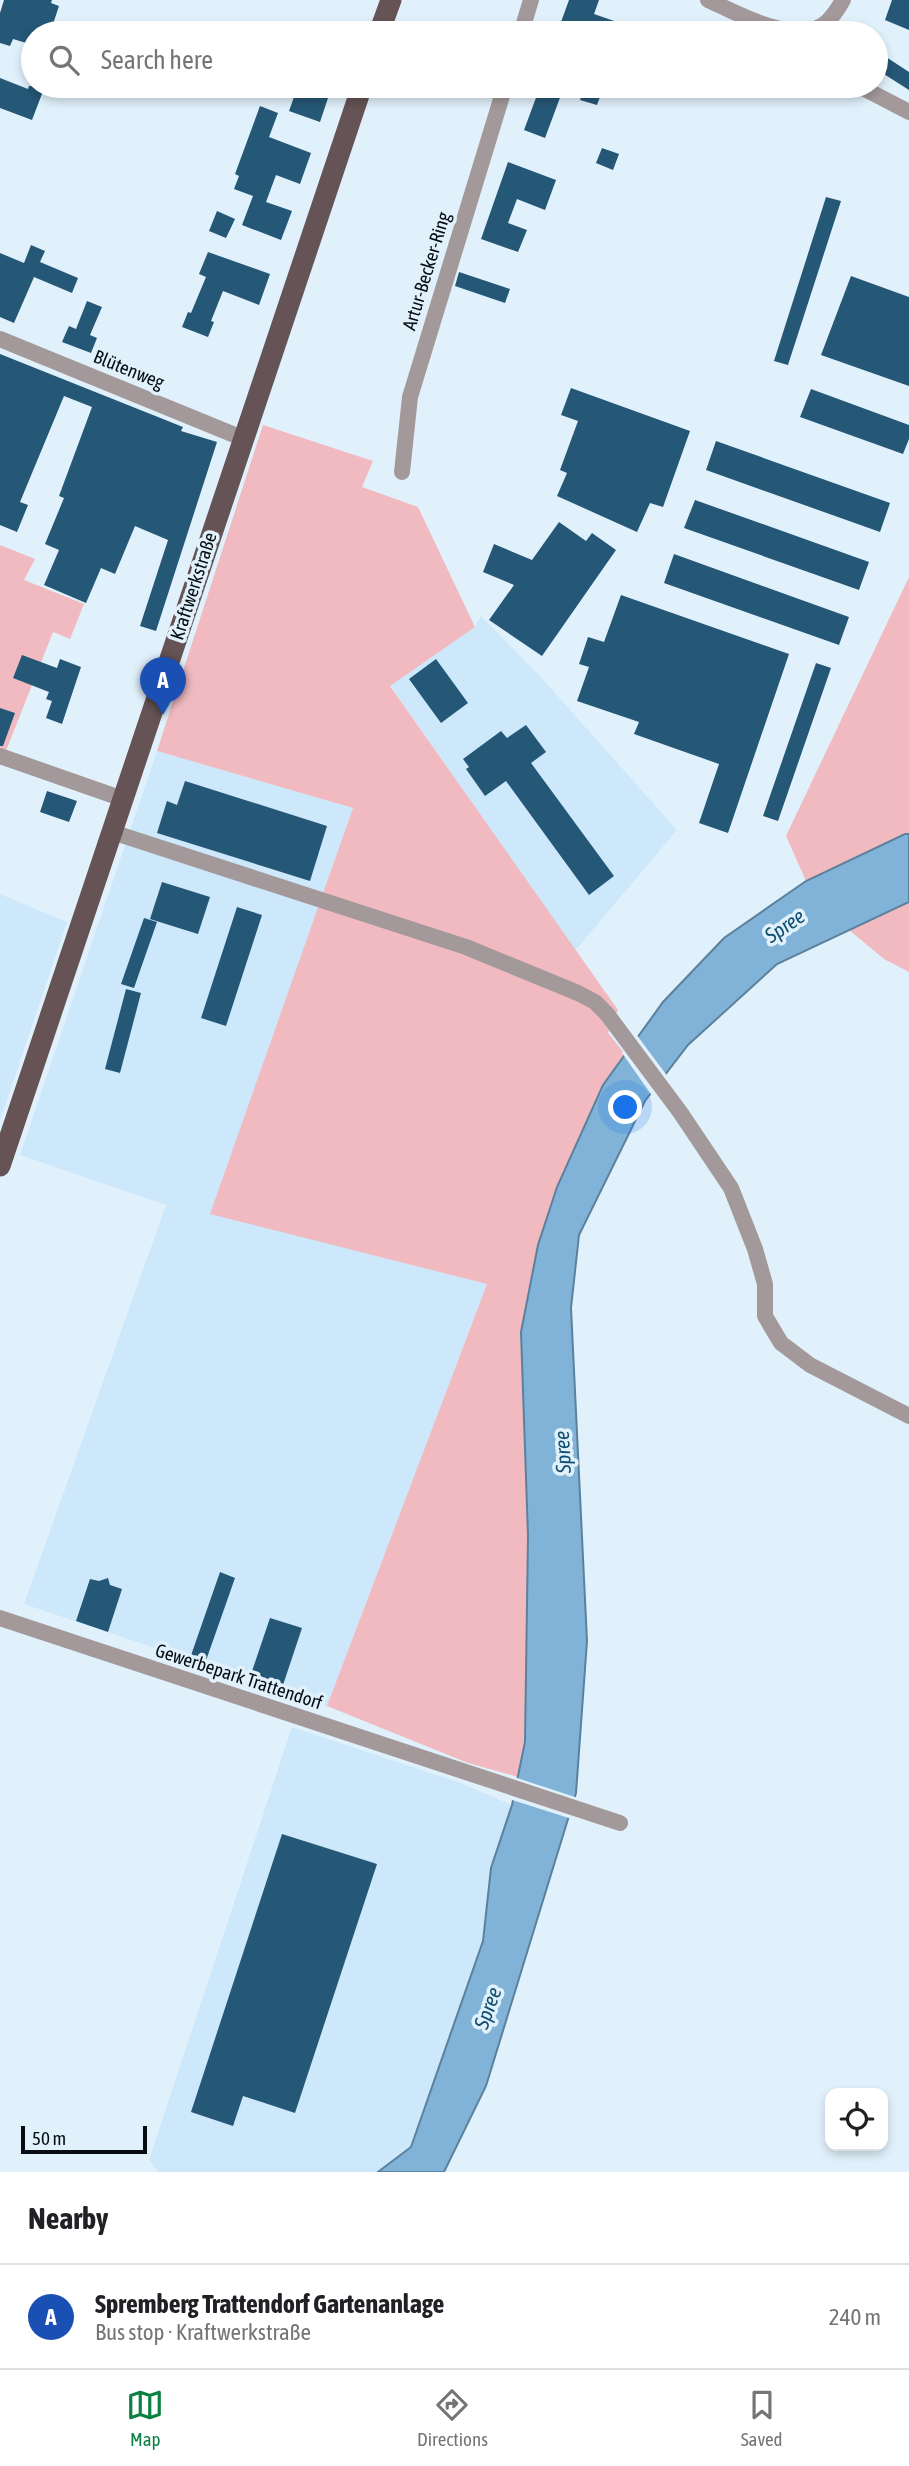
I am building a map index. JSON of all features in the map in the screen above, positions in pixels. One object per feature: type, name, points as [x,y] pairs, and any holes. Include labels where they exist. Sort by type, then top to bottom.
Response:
[{"type":"main road","points":[[383,21],[391,0]]},
{"type":"main road","name":"Kraftwerkstraße","points":[[0,1166],[358,98]]},
{"type":"street","points":[[525,21],[531,0]]},
{"type":"street","points":[[708,0],[756,21]]},
{"type":"street","points":[[827,21],[843,0]]},
{"type":"street","name":"Artur-Becker-Ring","points":[[402,472],[410,397],[501,98]]},
{"type":"street","points":[[882,98],[909,112]]},
{"type":"street","name":"Blütenweg","points":[[0,339],[242,438]]},
{"type":"street","points":[[0,756],[123,799]]},
{"type":"street","points":[[112,832],[466,947],[595,1002],[616,1025],[680,1112],[731,1188],[752,1240],[765,1284],[765,1316],[781,1343],[810,1365],[909,1416]]},
{"type":"street","name":"Gewerbepark Trattendorf","points":[[0,1618],[614,1821]]},
{"type":"shaded area","points":[[263,425],[373,461],[362,487],[418,507],[475,627],[390,686],[618,1010],[608,1033],[625,1054],[602,1085],[557,1187],[538,1245],[521,1332],[528,1536],[525,1742],[518,1777],[468,1763],[327,1706],[487,1284],[210,1214],[353,808],[157,751]]},
{"type":"shaded area","points":[[0,545],[35,559],[24,580],[84,604],[70,639],[53,632],[0,766]]},
{"type":"shaded area","points":[[909,577],[909,834],[806,881],[786,836]]},
{"type":"shaded area","points":[[481,616],[539,675],[677,830],[575,951],[390,685],[475,627]]},
{"type":"shaded area","points":[[157,751],[353,808],[211,1213],[487,1284],[327,1706],[24,1604],[166,1205],[20,1155]]},
{"type":"shaded area","points":[[0,894],[67,922],[0,1121]]},
{"type":"shaded area","points":[[909,902],[909,972],[884,959],[849,930]]},
{"type":"shaded area","points":[[292,1727],[461,1783],[512,1805],[491,1868],[483,1941],[411,2147],[378,2172],[159,2172],[149,2160]]},
{"type":"water","name":"Spree","points":[[909,834],[909,902],[777,964],[688,1045],[645,1101],[579,1235],[571,1308],[587,1641],[576,1793],[486,2086],[444,2172],[378,2172],[411,2147],[483,1941],[491,1868],[512,1805],[525,1742],[528,1536],[521,1332],[538,1245],[557,1187],[603,1085],[663,1002],[724,938],[806,881]]},
{"type":"pier","points":[[636,1034],[668,1077],[653,1097],[622,1053]]},
{"type":"pier","points":[[514,1777],[578,1798],[572,1819],[509,1799]]},
{"type":"building","points":[[4,0],[52,0],[51,3],[59,6],[54,21],[21,21],[21,41],[13,39],[10,46],[0,43],[0,13]]},
{"type":"building","points":[[569,0],[599,0],[594,14],[614,21],[561,21]]},
{"type":"building","points":[[892,0],[909,0],[909,30],[885,20]]},
{"type":"building","points":[[888,58],[909,72],[909,90],[888,77]]},
{"type":"building","points":[[0,78],[21,86],[21,98],[40,98],[32,120],[0,108]]},
{"type":"building","points":[[294,98],[328,98],[320,122],[289,111]]},
{"type":"building","points":[[536,98],[560,98],[545,138],[524,130]]},
{"type":"building","points":[[581,98],[600,98],[597,105],[580,100]]},
{"type":"building","points":[[260,106],[278,113],[269,137],[311,153],[300,184],[276,175],[266,202],[292,211],[281,240],[242,225],[253,196],[234,189],[239,176],[235,174]]},
{"type":"building","points":[[602,148],[619,154],[613,170],[596,163]]},
{"type":"building","points":[[508,162],[556,180],[545,210],[517,199],[508,223],[527,230],[518,252],[481,239]]},
{"type":"building","points":[[826,197],[841,201],[788,365],[774,361]]},
{"type":"building","points":[[217,211],[235,219],[226,238],[209,231]]},
{"type":"building","points":[[31,245],[45,251],[40,262],[78,278],[72,293],[34,277],[14,323],[0,317],[0,253],[24,263]]},
{"type":"building","points":[[208,252],[270,274],[259,305],[223,291],[211,321],[214,322],[208,337],[182,327],[206,277],[199,274]]},
{"type":"building","points":[[459,272],[510,289],[505,303],[455,286]]},
{"type":"building","points":[[851,276],[909,297],[909,386],[821,355]]},
{"type":"building","points":[[87,301],[102,307],[90,335],[97,338],[91,353],[62,342],[69,326],[76,329]]},
{"type":"building","points":[[0,354],[183,427],[181,431],[217,442],[156,631],[140,626],[168,540],[135,526],[115,574],[101,568],[86,603],[44,585],[59,550],[45,544],[64,498],[59,496],[92,407],[64,396],[20,502],[28,505],[17,532],[0,525]]},
{"type":"building","points":[[571,388],[690,431],[663,507],[650,503],[637,532],[557,496],[567,473],[560,470],[578,421],[561,415]]},
{"type":"building","points":[[811,389],[909,425],[909,439],[903,454],[800,417]]},
{"type":"building","points":[[716,441],[890,503],[880,532],[706,470]]},
{"type":"building","points":[[695,500],[869,562],[859,590],[684,528]]},
{"type":"building","points":[[559,522],[586,541],[592,533],[616,550],[542,656],[489,620],[514,585],[483,572],[494,544],[532,560]]},
{"type":"building","points":[[674,554],[849,617],[839,645],[664,583]]},
{"type":"building","points":[[621,595],[789,654],[728,833],[699,823],[719,764],[634,734],[639,722],[577,701],[589,667],[579,664],[588,637],[604,642]]},
{"type":"building","points":[[22,655],[57,668],[60,659],[81,667],[62,724],[46,718],[52,701],[46,699],[49,692],[13,678]]},
{"type":"building","points":[[436,659],[468,703],[441,723],[409,679]]},
{"type":"building","points":[[816,663],[831,668],[778,821],[763,816]]},
{"type":"building","points":[[0,708],[15,713],[3,746],[0,746]]},
{"type":"building","points":[[526,725],[546,752],[531,763],[614,876],[589,895],[506,781],[485,796],[466,769],[469,767],[463,759],[501,731],[507,738]]},
{"type":"building","points":[[185,781],[327,826],[310,881],[157,833],[167,801],[177,805]]},
{"type":"building","points":[[47,791],[77,801],[69,822],[40,812]]},
{"type":"building","points":[[162,882],[210,897],[198,934],[150,919]]},
{"type":"building","points":[[237,907],[262,915],[226,1026],[201,1018]]},
{"type":"building","points":[[144,918],[157,922],[134,988],[121,984]]},
{"type":"building","points":[[126,989],[141,993],[120,1073],[105,1069]]},
{"type":"building","points":[[220,1572],[235,1578],[203,1669],[188,1664]]},
{"type":"building","points":[[108,1578],[110,1585],[122,1589],[108,1632],[76,1621],[90,1579],[99,1581]]},
{"type":"building","points":[[270,1618],[302,1628],[280,1694],[248,1683]]},
{"type":"building","points":[[282,1834],[377,1864],[295,2113],[243,2096],[233,2126],[191,2112]]},
{"type":"place","name":"Spremberg Trattendorf Gartenanlage","points":[[163,715]]}]
